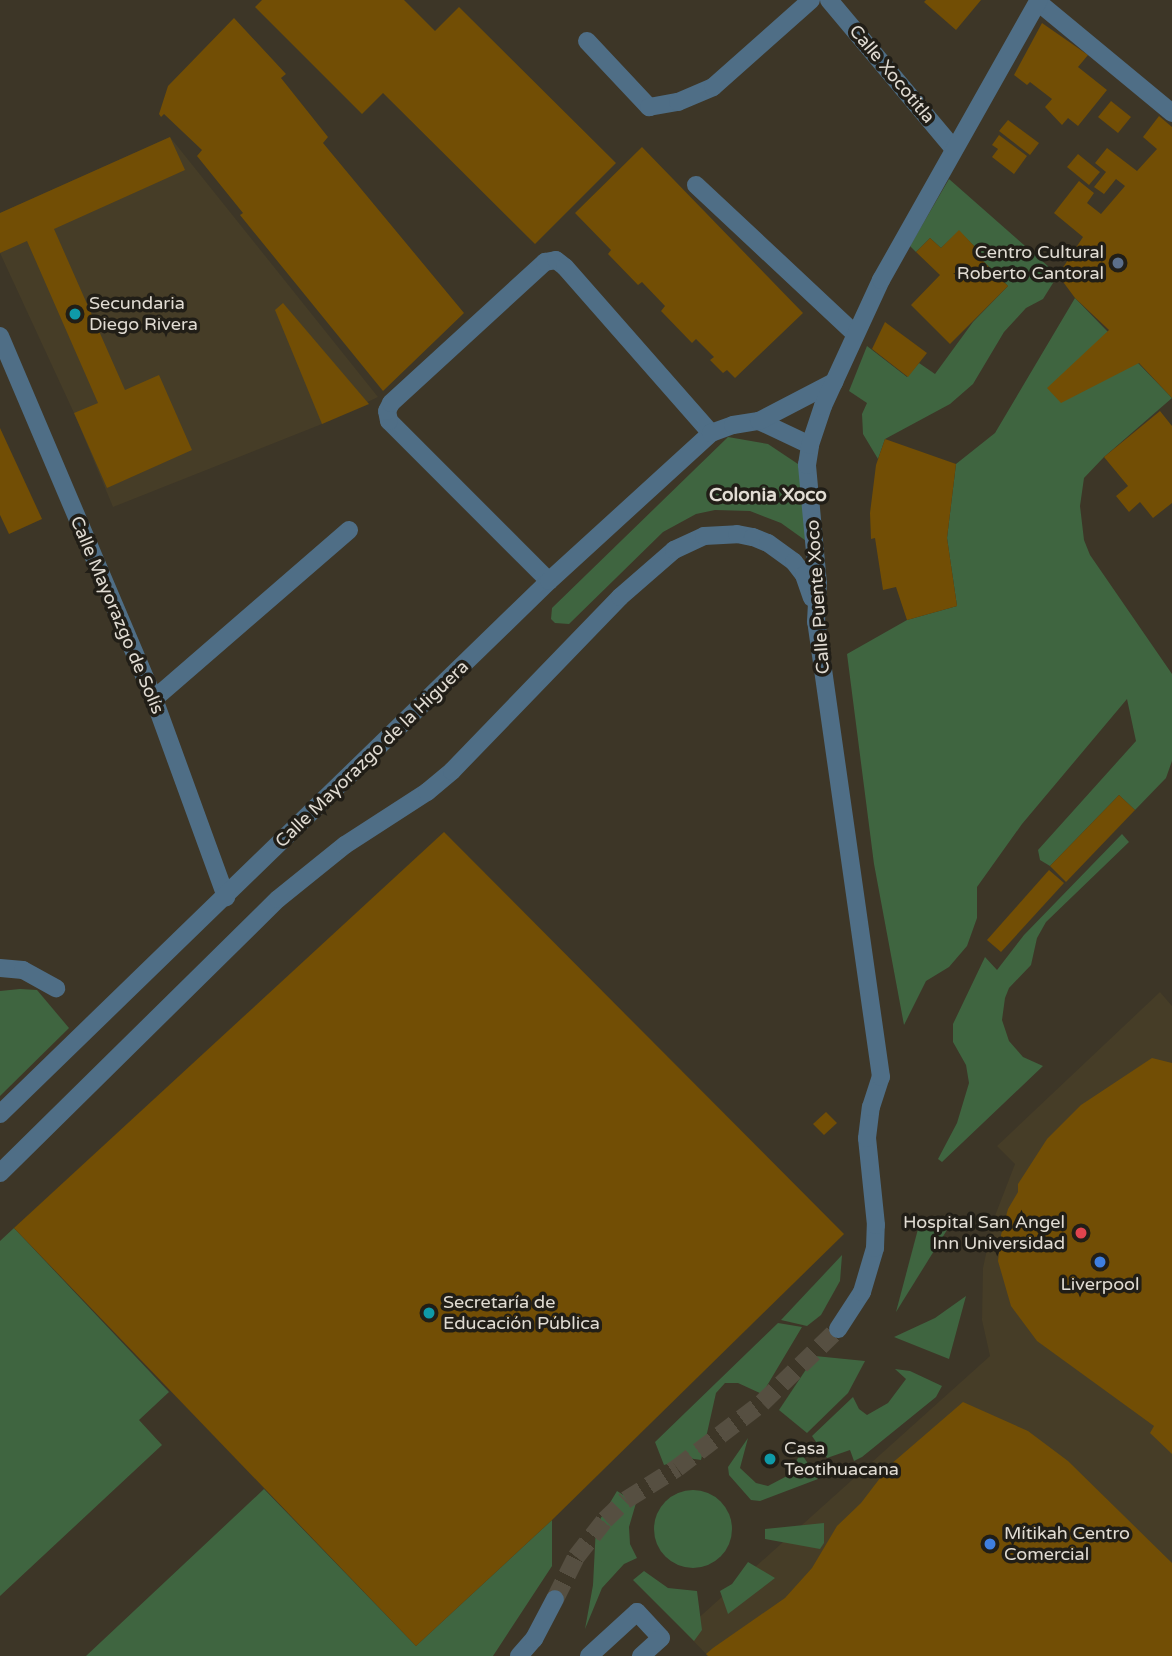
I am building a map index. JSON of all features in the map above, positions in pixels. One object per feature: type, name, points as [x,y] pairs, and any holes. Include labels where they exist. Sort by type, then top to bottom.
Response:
[{"type":"street","points":[[587,41],[649,107],[678,102],[713,87],[811,0]]},
{"type":"street","name":"Calle Xocotitla","points":[[829,0],[954,149]]},
{"type":"street","points":[[1038,1],[1172,113]]},
{"type":"street","name":"Calle Puente Xoco","points":[[838,1329],[857,1301],[875,1248],[874,1202],[867,1139],[871,1107],[881,1077],[816,622],[818,584],[807,465],[810,444],[855,334],[909,226],[1038,1]]},
{"type":"street","points":[[696,185],[855,334]]},
{"type":"street","points":[[549,581],[389,421],[387,411],[391,403],[536,270],[545,262],[556,260],[565,267],[711,433]]},
{"type":"street","name":"Calle Mayorazgo de Solís","points":[[0,336],[154,699],[226,897]]},
{"type":"street","name":"Calle Mayorazgo de la Higuera","points":[[0,1114],[549,581],[711,433],[733,425],[760,421],[834,382]]},
{"type":"street","points":[[760,421],[810,444]]},
{"type":"street","points":[[154,699],[349,530]]},
{"type":"street","points":[[0,1173],[278,899],[345,845],[427,792],[452,771],[620,597],[674,550],[696,539],[720,534],[753,537],[768,543],[794,562],[804,575],[816,622]]},
{"type":"street","points":[[0,968],[23,970],[56,988]]},
{"type":"street","points":[[519,1656],[534,1639],[555,1599]]},
{"type":"street","points":[[589,1656],[637,1612],[661,1638],[641,1656]]},
{"type":"shaded area","points":[[170,137],[378,397],[322,424],[113,507],[74,413],[0,253],[0,213]]},
{"type":"shaded area","points":[[1160,992],[1172,1006],[1172,1656],[708,1656],[684,1631],[990,1356],[982,1320],[983,1268],[993,1221],[1015,1164],[997,1146]]},
{"type":"green space","points":[[949,179],[1058,275],[1043,299],[1026,308],[1004,332],[973,384],[950,404],[885,439],[878,459],[863,434],[862,414],[867,403],[849,391],[867,346],[907,377],[919,363],[935,374],[973,322],[1008,286],[972,250],[975,247],[959,231],[941,248],[930,238],[916,252],[910,246]]},
{"type":"green space","points":[[1075,298],[1172,398],[1084,478],[1080,506],[1084,540],[1090,555],[1172,674],[1172,761],[1166,778],[1135,810],[1119,795],[1050,866],[1040,860],[1038,850],[1136,741],[1127,699],[1022,824],[977,887],[977,918],[967,946],[949,967],[926,981],[904,1025],[874,864],[847,654],[907,620],[957,606],[947,538],[956,464],[995,433]]},
{"type":"green space","points":[[728,437],[768,444],[801,466],[809,543],[781,523],[750,511],[715,510],[696,514],[663,532],[569,624],[555,623],[551,619],[552,608]]},
{"type":"green space","points":[[1122,834],[1129,842],[1046,922],[1037,938],[1031,965],[1009,988],[1005,998],[1002,1020],[1009,1041],[1023,1057],[1043,1066],[942,1162],[938,1159],[957,1123],[969,1083],[966,1065],[953,1042],[953,1024],[985,957],[997,970],[1024,935]]},
{"type":"green space","points":[[37,990],[69,1028],[0,1096],[0,991]]},
{"type":"green space","points":[[946,1221],[947,1230],[896,1312],[918,1229]]},
{"type":"green space","points":[[14,1228],[169,1392],[139,1420],[162,1445],[0,1596],[0,1241]]},
{"type":"green space","points":[[842,1255],[840,1281],[821,1315],[807,1326],[781,1320]]},
{"type":"green space","points":[[966,1296],[949,1359],[894,1337],[935,1318]]},
{"type":"green space","points":[[778,1323],[802,1327],[762,1394],[738,1383],[725,1383],[716,1393],[701,1460],[688,1458],[664,1465],[655,1442]]},
{"type":"green space","points":[[815,1356],[865,1361],[848,1393],[807,1433],[779,1410]]},
{"type":"green space","points":[[895,1369],[910,1371],[942,1386],[936,1397],[862,1457],[854,1461],[850,1450],[827,1458],[812,1436],[853,1397],[859,1409],[867,1415],[888,1403],[906,1379]]},
{"type":"green space","points":[[748,1438],[740,1468],[756,1483],[768,1486],[787,1476],[801,1453],[818,1479],[760,1501],[751,1500],[729,1475],[728,1467]]},
{"type":"green space","points":[[264,1489],[416,1646],[552,1520],[552,1566],[493,1656],[86,1656]]},
{"type":"green space","points":[[693,1490],[708,1493],[721,1501],[729,1514],[732,1529],[729,1544],[721,1557],[708,1565],[693,1568],[678,1565],[665,1557],[657,1544],[654,1529],[657,1514],[665,1501],[678,1493]]},
{"type":"green space","points":[[617,1491],[636,1503],[629,1527],[630,1544],[637,1558],[624,1564],[602,1588],[585,1629],[593,1585],[596,1526]]},
{"type":"green space","points":[[824,1523],[824,1543],[820,1549],[765,1539],[765,1529]]},
{"type":"green space","points":[[748,1562],[775,1578],[728,1614],[720,1591],[732,1584]]},
{"type":"green space","points":[[644,1571],[668,1588],[697,1591],[702,1630],[694,1641],[633,1580]]},
{"type":"building","points":[[262,0],[404,0],[435,31],[459,7],[616,163],[535,244],[383,93],[362,114],[255,7]]},
{"type":"building","points":[[981,0],[956,30],[924,2]]},
{"type":"building","points":[[234,18],[286,74],[281,78],[328,137],[323,143],[464,313],[383,391],[240,215],[243,213],[197,156],[202,150],[164,114],[161,117],[159,114],[168,86]]},
{"type":"building","points":[[1042,23],[1088,55],[1078,67],[1107,90],[1078,126],[1068,118],[1062,125],[1045,107],[1052,99],[1030,82],[1027,85],[1014,75]]},
{"type":"building","points":[[1111,101],[1131,117],[1118,133],[1098,117]]},
{"type":"building","name":"Centro Cultural Roberto Cantoral","points":[[1159,116],[1172,127],[1172,398],[1139,363],[1061,403],[1047,388],[1109,330],[1075,298],[1058,275],[1083,237],[1054,213],[1079,181],[1094,193],[1087,203],[1101,214],[1125,186],[1116,179],[1104,194],[1094,187],[1106,172],[1095,163],[1107,148],[1137,171],[1157,149],[1143,137]]},
{"type":"building","points":[[1008,120],[1039,143],[1030,155],[999,131]]},
{"type":"building","points":[[999,135],[1027,156],[1014,174],[992,157],[998,149],[992,145]]},
{"type":"building","name":"Secundaria Diego Rivera","points":[[170,137],[185,170],[54,229],[125,390],[159,375],[192,450],[107,488],[74,413],[98,403],[27,241],[0,253],[0,213]]},
{"type":"building","points":[[642,147],[803,313],[735,378],[727,370],[723,373],[710,360],[714,357],[696,339],[692,343],[661,311],[665,306],[642,282],[638,285],[608,254],[611,250],[575,213]]},
{"type":"building","points":[[1078,154],[1100,172],[1089,185],[1067,167]]},
{"type":"building","points":[[959,230],[975,247],[972,250],[1008,286],[950,344],[911,305],[940,275],[916,252],[930,238],[941,248]]},
{"type":"building","points":[[283,303],[369,404],[322,424],[275,310]]},
{"type":"building","points":[[885,322],[927,353],[908,377],[872,349]]},
{"type":"building","points":[[1160,411],[1172,426],[1172,503],[1153,518],[1140,502],[1129,512],[1116,496],[1128,486],[1104,457]]},
{"type":"building","points":[[0,428],[42,519],[9,534],[0,515]]},
{"type":"building","points":[[885,439],[956,464],[947,538],[957,606],[907,620],[896,587],[883,590],[875,538],[871,539],[870,513],[876,465]]},
{"type":"building","points":[[1119,795],[1135,810],[1066,882],[1050,866]]},
{"type":"building","name":"Secretaría de Educación Pública","points":[[444,832],[844,1234],[552,1520],[416,1646],[14,1228]]},
{"type":"building","points":[[1049,870],[1064,883],[1001,952],[987,940]]},
{"type":"building","name":"Hospital San Angel Inn Universidad","points":[[1152,1058],[1172,1063],[1172,1454],[1150,1433],[1154,1426],[1037,1341],[1011,1306],[998,1261],[1001,1235],[1008,1209],[1018,1192],[1018,1184],[1047,1139],[1081,1105]]},
{"type":"building","points":[[826,1112],[837,1123],[824,1135],[813,1124]]},
{"type":"building","name":"Mítikah Centro Comercial","points":[[963,1402],[1028,1431],[1068,1461],[1172,1563],[1172,1656],[706,1654],[785,1598],[812,1568],[837,1526],[861,1503],[890,1465]]},
{"type":"tunnel","points":[[555,1599],[576,1557],[605,1520],[626,1500],[677,1468],[762,1403],[838,1329]]},
{"type":"place","name":"Centro Cultural Roberto Cantoral","points":[[1118,263]]},
{"type":"place","name":"Secundaria Diego Rivera","points":[[75,314]]},
{"type":"place","name":"Hospital San Angel Inn Universidad","points":[[1081,1233]]},
{"type":"place","name":"Liverpool","points":[[1100,1262]]},
{"type":"place","name":"Secretaría de Educación Pública","points":[[429,1313]]},
{"type":"place","name":"Casa Teotihuacana","points":[[770,1459]]},
{"type":"place","name":"Mítikah Centro Comercial","points":[[990,1544]]},
{"type":"district","name":"Colonia Xoco","points":[[768,496]]}]
